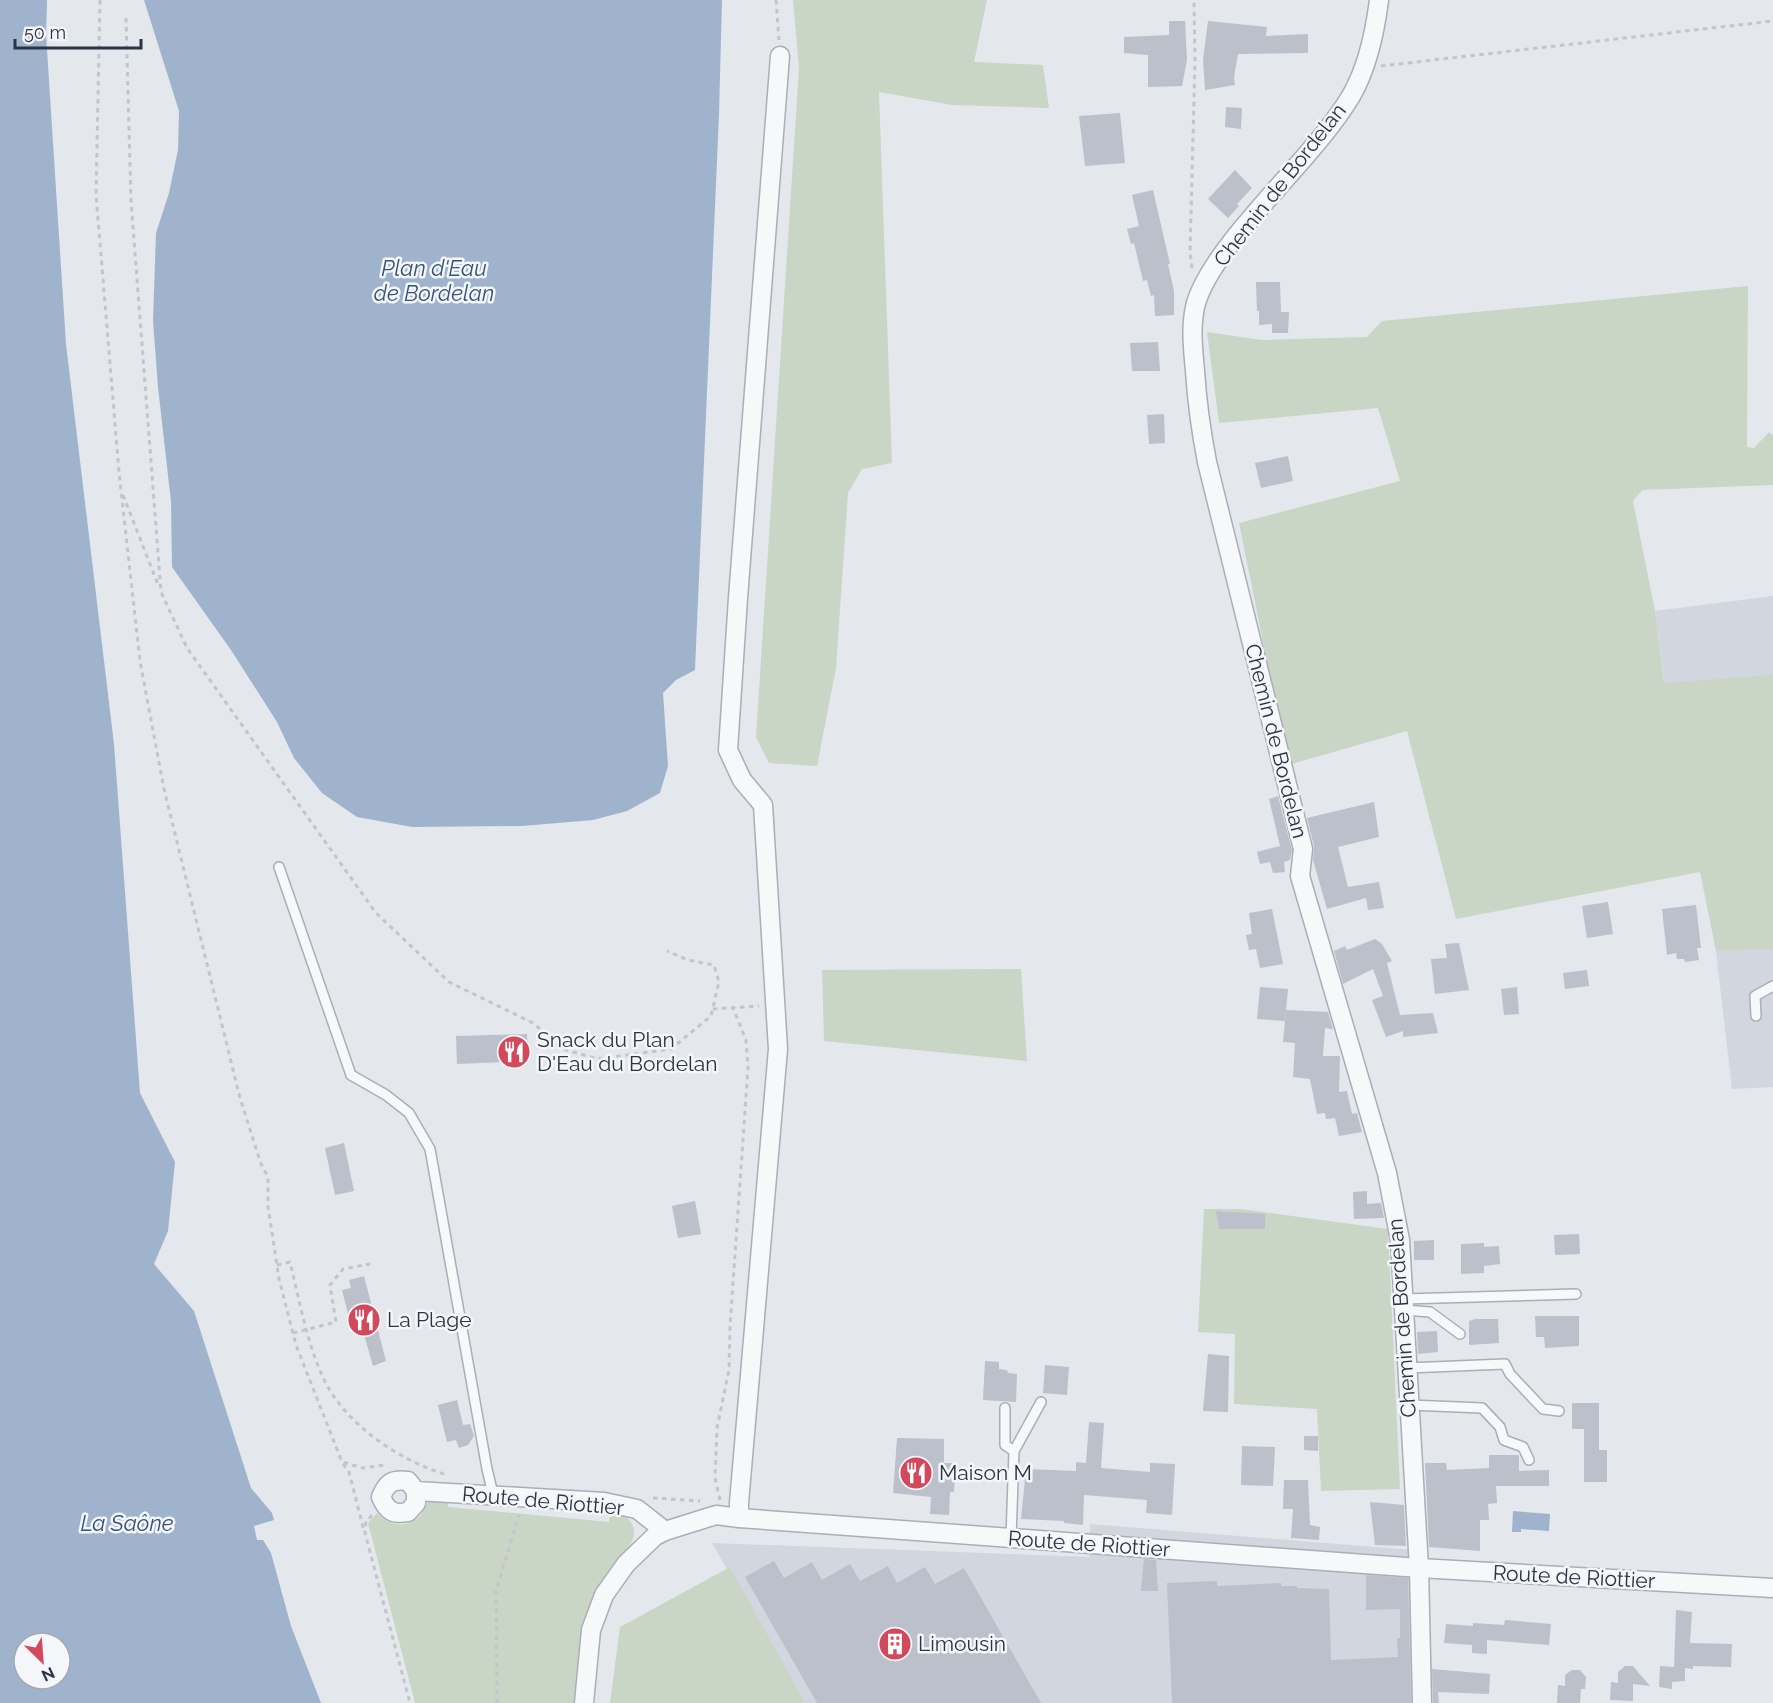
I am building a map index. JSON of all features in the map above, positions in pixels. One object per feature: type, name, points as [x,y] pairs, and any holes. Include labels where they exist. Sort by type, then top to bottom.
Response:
[{"type":"street","name":"Chemin de Bordelan","points":[[1379,0],[1376,26],[1364,68],[1351,96],[1216,263],[1197,302],[1192,331],[1199,421],[1207,462],[1303,849],[1300,876],[1387,1173],[1401,1240],[1419,1568],[1422,1703]]},
{"type":"street","points":[[740,1518],[739,1503],[778,1049],[763,805],[742,780],[728,750],[780,57]]},
{"type":"street","name":"Route de Riottier","points":[[384,1504],[381,1497],[386,1485],[396,1479],[408,1481],[416,1491],[604,1502],[637,1509],[664,1531],[716,1515],[1419,1568],[1773,1588]]},
{"type":"street","points":[[584,1703],[591,1630],[604,1595],[626,1564],[664,1531]]},
{"type":"lane","points":[[279,867],[351,1075],[386,1095],[409,1113],[430,1149],[493,1494]]},
{"type":"lane","points":[[1756,1016],[1755,996],[1773,986]]},
{"type":"lane","points":[[1404,1304],[1576,1294]]},
{"type":"lane","points":[[1404,1304],[1430,1312],[1460,1334]]},
{"type":"lane","points":[[1407,1368],[1505,1364],[1510,1374],[1543,1409],[1559,1411]]},
{"type":"lane","points":[[1011,1538],[1014,1450],[1041,1402]]},
{"type":"lane","points":[[1409,1405],[1482,1408],[1500,1427],[1504,1440],[1523,1447],[1529,1460]]},
{"type":"lane","points":[[1005,1408],[1005,1445],[1014,1450]]},
{"type":"path","points":[[100,0],[96,195],[121,490],[140,661],[164,789],[240,1098],[261,1164],[268,1177],[268,1206],[277,1265],[293,1333],[342,1462],[349,1472],[410,1703]]},
{"type":"path","points":[[776,0],[780,57]]},
{"type":"path","points":[[1193,273],[1190,253],[1195,60],[1194,0]]},
{"type":"path","points":[[126,18],[130,201],[161,592]]},
{"type":"path","points":[[1364,68],[1773,21]]},
{"type":"path","points":[[121,490],[161,592],[187,648],[376,913],[449,982],[533,1023],[563,1049],[598,1059],[672,1049],[711,1016],[719,982],[714,965],[688,960],[667,951]]},
{"type":"path","points":[[713,1009],[776,1005]]},
{"type":"path","points":[[720,1502],[715,1478],[717,1428],[729,1370],[748,1068],[746,1040],[733,1008]]},
{"type":"path","points":[[277,1265],[290,1262],[306,1330],[322,1375],[337,1398],[361,1427],[386,1446],[415,1463],[447,1475]]},
{"type":"path","points":[[293,1333],[336,1322],[330,1285],[343,1269],[370,1264]]},
{"type":"path","points":[[342,1462],[363,1468],[385,1465]]},
{"type":"path","points":[[497,1703],[496,1591],[525,1496]]},
{"type":"path","points":[[365,1533],[366,1522],[384,1504]]},
{"type":"shaded area","points":[[1773,596],[1773,679],[1665,688],[1655,611]]},
{"type":"shaded area","points":[[1773,949],[1773,1087],[1732,1089],[1716,951]]},
{"type":"shaded area","points":[[1090,1524],[1424,1551],[1428,1703],[805,1703],[712,1543],[1089,1557]]},
{"type":"green space","points":[[793,0],[987,0],[974,62],[1043,65],[1049,108],[952,105],[879,92],[892,463],[862,469],[848,493],[836,668],[817,766],[769,763],[756,737],[799,68]]},
{"type":"green space","points":[[1748,286],[1747,447],[1754,448],[1769,432],[1773,435],[1773,485],[1642,490],[1633,501],[1655,611],[1664,683],[1773,675],[1773,949],[1716,951],[1700,872],[1456,919],[1407,731],[1288,765],[1239,523],[1400,481],[1378,408],[1219,423],[1207,332],[1262,340],[1367,337],[1382,321]]},
{"type":"green space","points":[[1021,969],[1027,1061],[824,1041],[822,970]]},
{"type":"green space","points":[[1204,1209],[1241,1209],[1388,1229],[1400,1489],[1321,1491],[1317,1409],[1234,1404],[1235,1334],[1198,1332]]},
{"type":"green space","points":[[448,1497],[448,1507],[609,1522],[610,1510],[623,1515],[632,1524],[633,1539],[608,1571],[593,1605],[577,1703],[415,1703],[368,1523],[377,1513],[391,1523],[408,1523],[419,1517],[429,1502]]},
{"type":"green space","points":[[730,1567],[805,1703],[610,1703],[620,1627]]},
{"type":"water","name":"La Saône","points":[[0,0],[47,0],[46,34],[66,344],[114,744],[140,1093],[175,1162],[168,1231],[154,1264],[194,1311],[251,1488],[272,1513],[274,1520],[254,1526],[257,1540],[263,1540],[271,1553],[291,1626],[321,1703],[0,1703]]},
{"type":"water","name":"Plan d'Eau de Bordelan","points":[[144,0],[722,0],[695,670],[676,680],[663,693],[668,766],[660,793],[627,811],[593,820],[522,826],[412,827],[357,817],[322,793],[294,758],[277,722],[231,650],[172,567],[171,502],[153,321],[156,233],[169,193],[178,150],[179,111]]},
{"type":"water","points":[[1513,1511],[1550,1514],[1549,1531],[1521,1529],[1521,1532],[1512,1532]]},
{"type":"building","points":[[1169,21],[1185,21],[1187,60],[1182,86],[1148,87],[1148,55],[1124,53],[1124,37],[1169,35]]},
{"type":"building","points":[[1208,21],[1267,27],[1266,36],[1308,34],[1308,53],[1238,54],[1235,85],[1205,90],[1203,59]]},
{"type":"building","points":[[1226,107],[1242,108],[1241,129],[1225,127]]},
{"type":"building","points":[[1120,113],[1125,163],[1085,166],[1079,116]]},
{"type":"building","points":[[1235,170],[1252,188],[1228,218],[1208,199]]},
{"type":"building","points":[[1153,190],[1170,264],[1168,264],[1174,291],[1174,315],[1155,316],[1154,295],[1151,296],[1147,280],[1143,281],[1134,243],[1131,244],[1127,229],[1139,226],[1132,195]]},
{"type":"building","points":[[1256,282],[1280,282],[1281,312],[1289,312],[1288,333],[1272,333],[1272,324],[1259,325]]},
{"type":"building","points":[[1158,342],[1160,371],[1132,371],[1130,343]]},
{"type":"building","points":[[1164,414],[1165,443],[1149,444],[1147,415]]},
{"type":"building","points":[[1288,456],[1293,481],[1261,488],[1255,463]]},
{"type":"building","points":[[1278,796],[1292,850],[1290,860],[1284,862],[1285,872],[1273,873],[1270,862],[1260,864],[1257,852],[1280,846],[1269,799]]},
{"type":"building","points":[[1374,802],[1379,837],[1338,847],[1348,887],[1379,882],[1384,908],[1368,910],[1366,898],[1327,909],[1313,860],[1314,846],[1307,818]]},
{"type":"building","points":[[1608,902],[1613,934],[1587,938],[1582,906]]},
{"type":"building","points":[[1696,905],[1701,948],[1697,948],[1699,960],[1685,962],[1684,959],[1677,959],[1676,953],[1667,955],[1662,909]]},
{"type":"building","points":[[1272,909],[1283,964],[1260,968],[1256,949],[1249,950],[1246,935],[1252,934],[1249,913]]},
{"type":"building","points":[[1375,939],[1382,944],[1392,961],[1387,963],[1400,1015],[1433,1013],[1438,1033],[1403,1037],[1403,1031],[1386,1037],[1372,1000],[1383,996],[1373,969],[1343,984],[1334,951],[1345,946],[1347,950]]},
{"type":"building","points":[[1459,943],[1469,990],[1435,994],[1431,959],[1447,958],[1445,944]]},
{"type":"building","points":[[1587,970],[1589,986],[1565,989],[1563,973]]},
{"type":"building","points":[[1260,987],[1288,989],[1285,1021],[1257,1019]]},
{"type":"building","points":[[1517,987],[1519,1014],[1504,1015],[1501,989]]},
{"type":"building","points":[[1286,1010],[1328,1012],[1333,1029],[1325,1028],[1323,1056],[1340,1056],[1339,1092],[1347,1091],[1352,1114],[1357,1113],[1362,1132],[1339,1136],[1335,1118],[1326,1119],[1325,1113],[1317,1114],[1310,1079],[1293,1077],[1295,1043],[1283,1042]]},
{"type":"building","points":[[527,1034],[528,1061],[457,1064],[456,1036]]},
{"type":"building","points":[[344,1143],[354,1191],[335,1195],[325,1148]]},
{"type":"building","points":[[1367,1191],[1367,1204],[1381,1203],[1384,1218],[1354,1219],[1353,1192]]},
{"type":"building","points":[[695,1201],[701,1234],[678,1238],[672,1206]]},
{"type":"building","points":[[1216,1211],[1265,1214],[1265,1229],[1219,1229]]},
{"type":"building","points":[[1579,1234],[1580,1254],[1555,1255],[1554,1235]]},
{"type":"building","points":[[1434,1240],[1434,1260],[1414,1260],[1414,1241]]},
{"type":"building","points":[[1484,1243],[1484,1247],[1499,1246],[1500,1264],[1484,1266],[1484,1273],[1461,1274],[1461,1244]]},
{"type":"building","points":[[364,1276],[386,1361],[373,1366],[363,1331],[353,1334],[342,1290],[351,1288],[349,1280]]},
{"type":"building","points":[[1535,1316],[1579,1316],[1579,1346],[1545,1348],[1544,1337],[1536,1337]]},
{"type":"building","points":[[1498,1319],[1499,1343],[1469,1345],[1469,1321]]},
{"type":"building","points":[[1437,1331],[1438,1352],[1418,1354],[1417,1332]]},
{"type":"building","points":[[1208,1354],[1229,1356],[1228,1412],[1203,1411]]},
{"type":"building","points":[[985,1361],[999,1362],[999,1369],[1017,1374],[1016,1402],[983,1400]]},
{"type":"building","points":[[1045,1365],[1069,1367],[1067,1395],[1043,1393]]},
{"type":"building","points":[[457,1400],[463,1425],[470,1424],[474,1436],[468,1445],[459,1448],[456,1440],[447,1442],[438,1405]]},
{"type":"building","points":[[1572,1403],[1599,1403],[1599,1450],[1607,1450],[1607,1482],[1584,1482],[1584,1429],[1572,1429]]},
{"type":"building","points":[[1089,1422],[1104,1423],[1101,1468],[1150,1472],[1150,1463],[1175,1464],[1172,1515],[1146,1513],[1147,1500],[1084,1495],[1083,1525],[1064,1523],[1064,1521],[1021,1519],[1026,1469],[1076,1471],[1076,1462],[1086,1463]]},
{"type":"building","points":[[1304,1436],[1318,1436],[1318,1451],[1304,1450]]},
{"type":"building","points":[[897,1438],[944,1439],[944,1463],[956,1463],[954,1492],[950,1492],[949,1515],[930,1514],[931,1497],[893,1493]]},
{"type":"building","points":[[1242,1446],[1275,1447],[1273,1486],[1241,1485]]},
{"type":"building","points":[[1489,1455],[1519,1455],[1519,1471],[1549,1470],[1549,1486],[1496,1486],[1497,1503],[1488,1504],[1489,1520],[1480,1520],[1480,1551],[1429,1547],[1425,1463],[1446,1463],[1447,1470],[1489,1468]]},
{"type":"building","points":[[1284,1480],[1308,1480],[1310,1525],[1320,1527],[1319,1540],[1291,1538],[1293,1509],[1283,1509]]},
{"type":"building","points":[[1370,1502],[1404,1505],[1406,1546],[1375,1545]]},
{"type":"building","points":[[1144,1559],[1156,1560],[1158,1591],[1141,1591]]},
{"type":"building","name":"Limousin","points":[[774,1561],[784,1578],[812,1562],[822,1580],[850,1564],[860,1581],[888,1566],[897,1583],[925,1567],[935,1584],[964,1568],[1041,1703],[817,1703],[745,1577]]},
{"type":"building","points":[[1366,1575],[1408,1578],[1411,1703],[1172,1703],[1167,1583],[1217,1581],[1217,1586],[1281,1583],[1281,1586],[1297,1586],[1297,1588],[1329,1589],[1331,1660],[1398,1657],[1400,1609],[1366,1610]]},
{"type":"building","points":[[1676,1610],[1692,1612],[1690,1643],[1732,1644],[1731,1667],[1693,1666],[1693,1669],[1685,1668],[1685,1681],[1672,1682],[1672,1689],[1659,1687],[1660,1666],[1674,1667]]},
{"type":"building","points":[[1505,1620],[1551,1624],[1549,1645],[1487,1640],[1487,1654],[1472,1653],[1472,1645],[1444,1643],[1446,1624],[1504,1625]]},
{"type":"building","points":[[1625,1666],[1633,1666],[1650,1686],[1633,1684],[1633,1701],[1610,1700],[1611,1682],[1618,1683],[1618,1672]]},
{"type":"building","points":[[1432,1669],[1490,1674],[1489,1694],[1438,1692],[1439,1703],[1433,1703]]},
{"type":"building","points":[[1572,1670],[1580,1670],[1586,1677],[1585,1689],[1581,1689],[1580,1703],[1557,1703],[1558,1685],[1565,1686],[1565,1675]]},
{"type":"place","name":"Snack du Plan D'Eau du Bordelan","points":[[514,1052]]},
{"type":"place","name":"La Plage","points":[[364,1320]]},
{"type":"place","name":"Maison M","points":[[916,1473]]},
{"type":"place","name":"Limousin","points":[[895,1644]]}]
